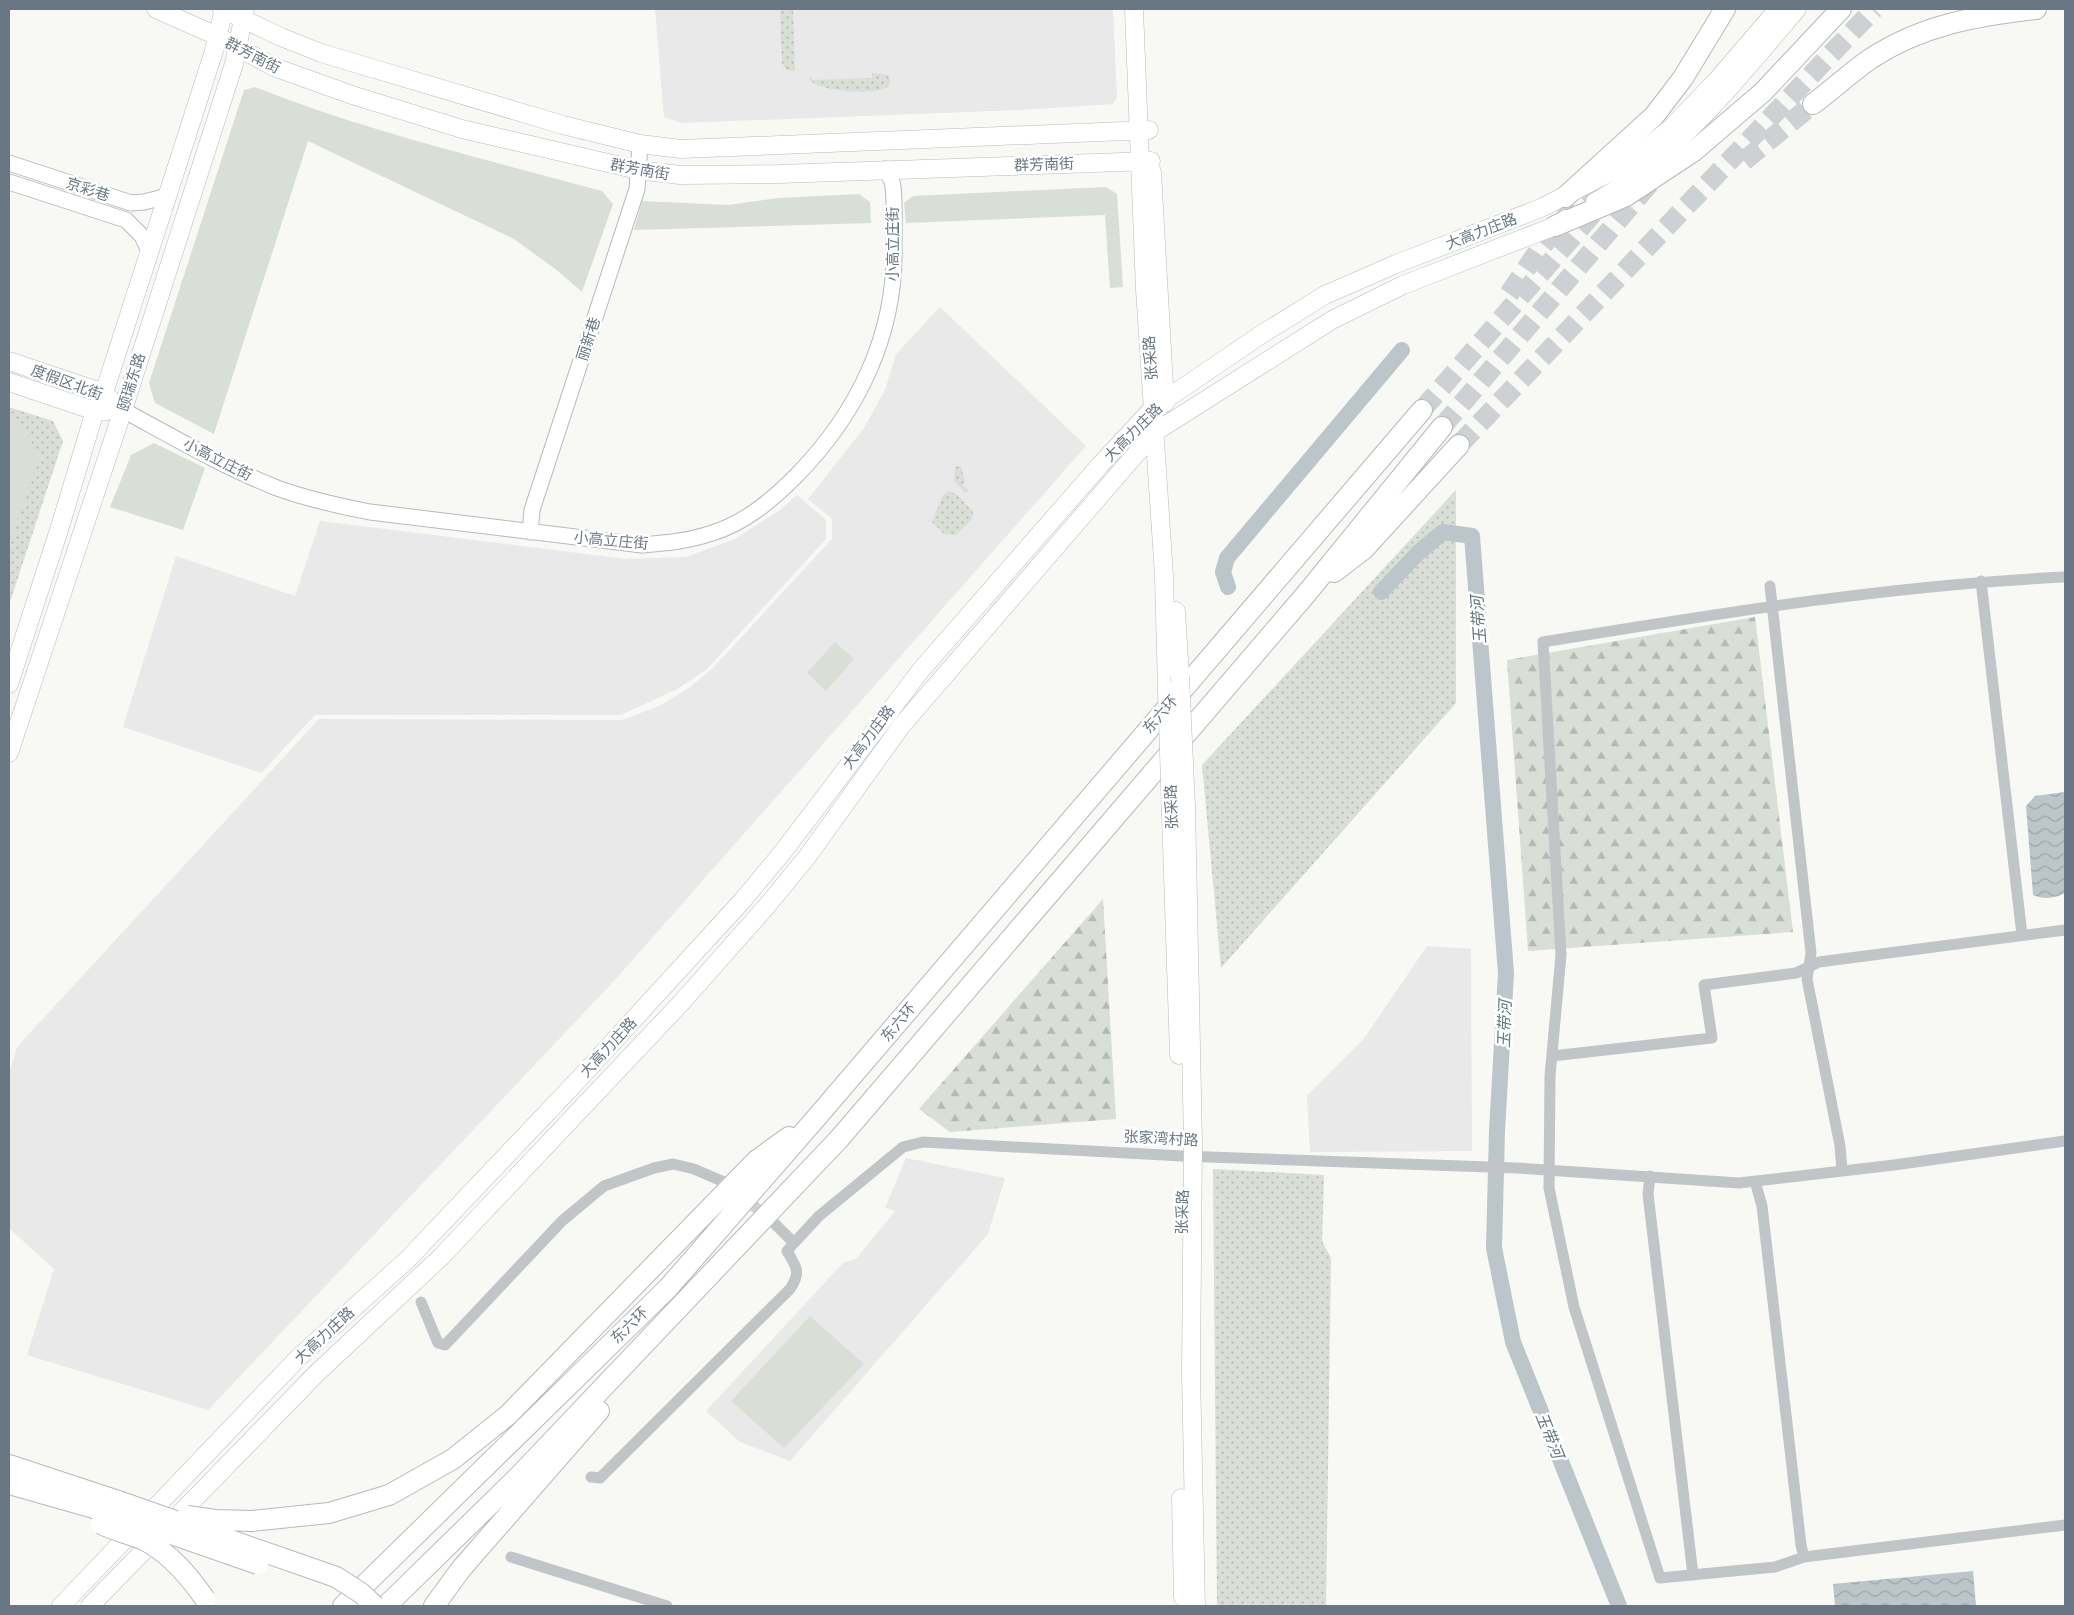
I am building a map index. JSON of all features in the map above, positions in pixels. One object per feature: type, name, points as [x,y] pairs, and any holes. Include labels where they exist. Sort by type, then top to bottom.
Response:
[{"type":"highway","points":[[1565,196],[1654,116],[1683,78],[1725,9]]},
{"type":"highway","points":[[1555,226],[1626,196],[1694,151],[1762,92],[1841,9]]},
{"type":"highway","points":[[1813,104],[1870,60],[1908,38],[1958,20],[2036,9]]},
{"type":"highway","name":"东六环","points":[[343,1606],[668,1288],[817,1118],[1422,410]]},
{"type":"highway","name":"东六环","points":[[386,1606],[518,1476],[751,1234],[839,1139],[1307,593],[1442,427]]},
{"type":"highway","points":[[1307,593],[1364,549],[1459,445]]},
{"type":"highway","points":[[110,1513],[192,1516],[252,1521],[330,1513],[389,1495],[454,1459],[508,1415],[757,1160],[817,1118]]},
{"type":"highway","points":[[434,1606],[461,1569],[751,1234]]},
{"type":"highway","points":[[9,1465],[110,1513],[330,1589],[357,1606]]},
{"type":"highway","points":[[9,1484],[52,1498],[336,1578],[361,1593],[375,1606]]},
{"type":"highway","points":[[110,1513],[144,1540],[164,1552],[192,1580],[206,1603]]},
{"type":"main road","name":"群芳南街","points":[[156,9],[217,36],[274,67],[352,95],[462,129],[638,170],[680,175],[885,170],[1145,160]]},
{"type":"main road","name":"群芳南街","points":[[223,9],[244,14],[321,53],[564,125],[640,144],[681,149],[1144,130]]},
{"type":"main road","name":"颐瑞东路","points":[[9,684],[95,411],[104,393],[168,196],[217,36],[223,9]]},
{"type":"main road","name":"张采路","points":[[1134,9],[1144,130]]},
{"type":"main road","name":"张采路","points":[[1145,9],[1144,130],[1160,428],[1167,690],[1179,811]]},
{"type":"main road","name":"大高力庄路","points":[[61,1606],[300,1357],[407,1260],[579,1079],[736,908],[782,854],[921,670],[1100,464],[1159,404],[1325,295],[1396,264],[1541,208],[1628,162],[1671,128],[1717,80],[1778,9]]},
{"type":"main road","name":"大高力庄路","points":[[90,1606],[317,1373],[442,1257],[680,1003],[807,858],[908,718],[1160,428],[1332,320],[1403,285],[1555,226],[1633,179],[1672,146],[1734,83],[1797,9]]},
{"type":"main road","name":"颐瑞东路","points":[[9,753],[123,410],[234,64],[244,14]]},
{"type":"main road","name":"度假区北街","points":[[9,361],[104,393],[123,410]]},
{"type":"main road","name":"度假区北街","points":[[9,382],[95,411],[123,410]]},
{"type":"main road","name":"张采路","points":[[1160,428],[1180,676],[1179,811],[1188,1155],[1196,1606]]},
{"type":"main road","points":[[1100,464],[1112,463],[1117,466],[1118,476]]},
{"type":"main road","name":"张采路","points":[[1184,1606],[1179,1384],[1188,1155]]},
{"type":"street","name":"丽新巷","points":[[530,532],[532,510],[635,195],[640,144]]},
{"type":"street","name":"京彩巷","points":[[9,163],[132,203],[168,196]]},
{"type":"street","name":"小高立庄街","points":[[123,410],[245,474],[278,488],[329,504],[370,512],[642,545],[682,541],[713,533],[743,519],[770,501],[807,465],[834,434],[868,378],[883,337],[895,264],[893,186],[885,170]]},
{"type":"street","name":"京彩巷","points":[[9,182],[126,220],[142,236],[150,251]]},
{"type":"street","points":[[2065,577],[1981,581],[1772,606],[1543,642],[1560,955],[1552,1056],[1549,1188],[1574,1307],[1660,1578],[1775,1567],[1804,1557],[2065,1525]]},
{"type":"street","points":[[1981,581],[2022,935]]},
{"type":"street","points":[[1770,586],[1811,953],[1807,979],[1840,1146],[1842,1171]]},
{"type":"street","points":[[1552,1056],[1712,1038],[1704,985],[1796,974],[1819,962],[2065,930]]},
{"type":"street","name":"张家湾村路","points":[[794,1242],[819,1216],[903,1147],[924,1142],[1517,1168],[1739,1183],[1842,1171],[2065,1140]]},
{"type":"street","points":[[421,1302],[438,1343],[445,1344],[562,1221],[604,1186],[654,1168],[673,1164],[694,1169],[724,1182]]},
{"type":"street","points":[[1650,1176],[1648,1194],[1693,1575]]},
{"type":"street","points":[[1755,1181],[1762,1206],[1801,1545],[1804,1557]]},
{"type":"street","points":[[591,1477],[600,1478],[790,1289],[797,1279],[796,1266],[787,1251],[794,1242],[772,1221]]},
{"type":"street","points":[[511,1557],[667,1606]]},
{"type":"shaded area","points":[[655,9],[1113,9],[1117,98],[1113,104],[1020,110],[682,123],[664,117]]},
{"type":"shaded area","points":[[940,307],[1086,446],[614,981],[208,1410],[27,1355],[54,1269],[9,1228],[9,1073],[17,1047],[319,719],[623,720],[661,705],[689,688],[712,669],[832,539],[832,519],[808,499],[864,428],[885,390],[896,354]]},
{"type":"shaded area","points":[[797,495],[826,520],[826,539],[707,669],[679,688],[621,715],[315,715],[261,773],[123,727],[176,556],[295,596],[320,521],[626,559],[686,557],[735,539],[780,510]]},
{"type":"shaded area","points":[[1427,946],[1471,949],[1472,1151],[1310,1152],[1307,1096],[1363,1040]]},
{"type":"shaded area","points":[[906,1158],[1005,1178],[988,1234],[790,1461],[740,1442],[706,1411],[843,1263],[857,1258],[895,1211],[885,1208]]},
{"type":"green space","points":[[780,9],[793,9],[795,71],[786,70],[782,63]]},
{"type":"green space","points":[[872,73],[888,75],[889,86],[883,89],[861,92],[834,90],[823,87],[809,79],[812,76],[812,80],[872,78]]},
{"type":"green space","points":[[255,87],[340,118],[602,191],[613,204],[582,292],[558,271],[514,239],[308,141],[214,434],[155,403],[149,383],[244,90]]},
{"type":"green space","points":[[1106,187],[1117,194],[1123,287],[1110,288],[1105,215],[906,223],[904,203],[913,196]]},
{"type":"green space","points":[[859,194],[870,202],[871,223],[634,230],[642,201],[728,205],[778,198]]},
{"type":"green space","points":[[9,407],[53,421],[63,441],[9,605]]},
{"type":"green space","points":[[9,416],[19,420],[39,456],[9,546]]},
{"type":"green space","points":[[154,443],[205,468],[183,530],[110,507],[131,455]]},
{"type":"green space","points":[[955,467],[961,467],[965,481],[962,485],[969,491],[965,493],[954,481]]},
{"type":"green space","points":[[1456,490],[1456,703],[1221,968],[1202,765]]},
{"type":"green space","points":[[948,491],[956,494],[973,511],[972,519],[956,535],[944,534],[932,522],[943,495]]},
{"type":"green space","points":[[1755,617],[1793,932],[1528,951],[1507,660]]},
{"type":"green space","points":[[835,642],[854,659],[826,691],[807,673]]},
{"type":"green space","points":[[1103,899],[1116,1119],[950,1132],[919,1109]]},
{"type":"green space","points":[[1213,1169],[1324,1175],[1322,1241],[1331,1258],[1326,1606],[1217,1606]]},
{"type":"green space","points":[[810,1316],[864,1364],[784,1448],[731,1401]]},
{"type":"water","points":[[2065,792],[2065,893],[2050,898],[2041,898],[2033,895],[2026,806],[2035,796]]},
{"type":"water","points":[[1973,1571],[1976,1606],[1835,1606],[1833,1584]]},
{"type":"waterway","name":"玉带河","points":[[1228,587],[1223,572],[1227,558],[1402,350]]},
{"type":"waterway","name":"玉带河","points":[[1381,592],[1418,553],[1443,532],[1472,536],[1506,973],[1497,1131],[1494,1248],[1513,1342],[1619,1606]]},
{"type":"tunnel","points":[[1459,445],[1874,9]]},
{"type":"tunnel","points":[[1744,161],[1813,104]]},
{"type":"tunnel","points":[[1509,294],[1539,250],[1599,176]]},
{"type":"tunnel","points":[[1442,427],[1650,183]]},
{"type":"tunnel","points":[[1422,410],[1601,204]]},
{"type":"tunnel","points":[[741,1195],[769,1219]]}]
